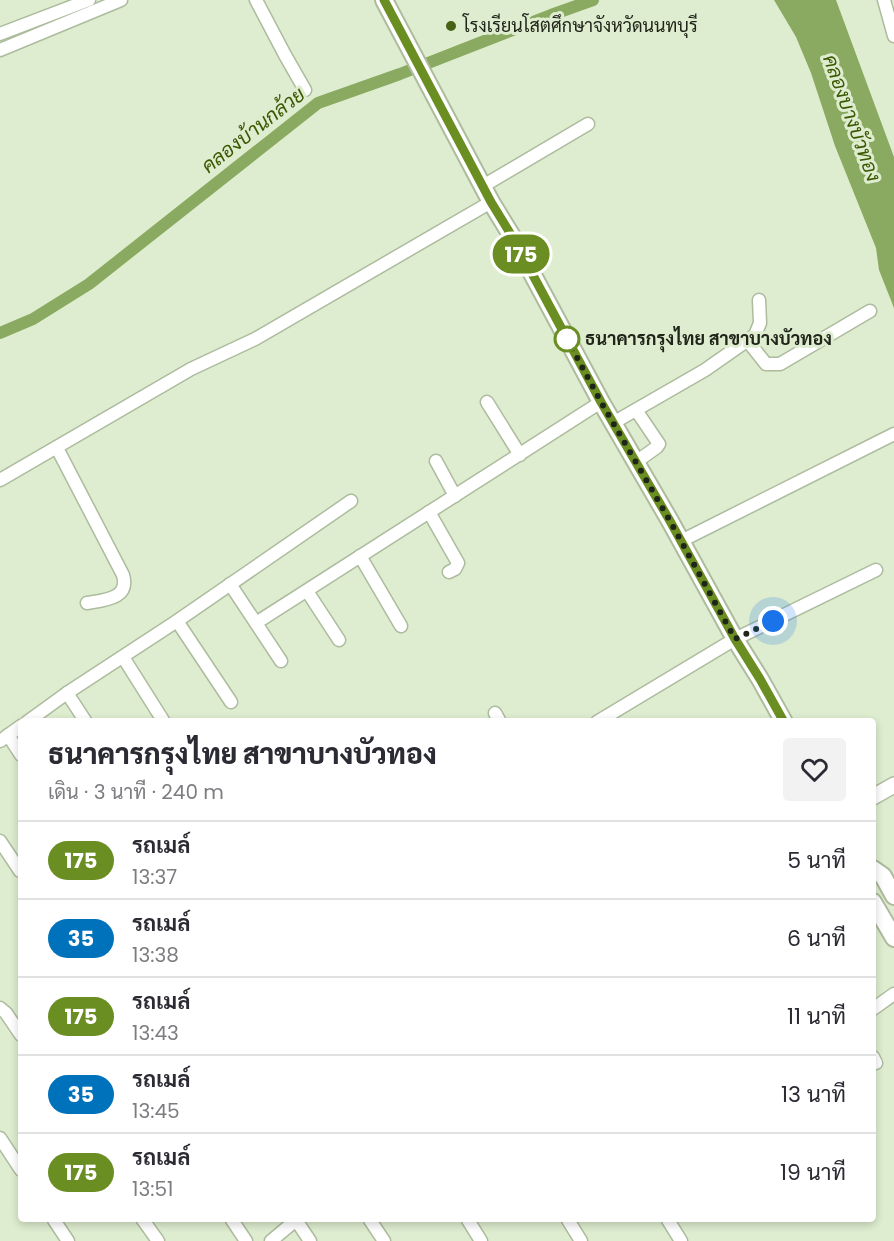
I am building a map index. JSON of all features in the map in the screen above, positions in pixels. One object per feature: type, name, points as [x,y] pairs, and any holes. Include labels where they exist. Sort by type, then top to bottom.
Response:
[{"type":"main road","points":[[384,0],[601,402],[782,718]]},
{"type":"main road","points":[[876,871],[883,876],[894,896]]},
{"type":"main road","points":[[876,907],[894,938]]},
{"type":"street","points":[[89,0],[1,31],[4,49],[121,0]]},
{"type":"street","points":[[256,0],[305,90]]},
{"type":"street","points":[[884,0],[894,36]]},
{"type":"street","points":[[483,186],[588,124]]},
{"type":"street","points":[[0,480],[191,369],[255,339],[491,202]]},
{"type":"street","points":[[613,423],[705,370],[754,335],[760,323],[759,300]]},
{"type":"street","points":[[747,340],[766,364],[780,364],[870,311]]},
{"type":"street","points":[[488,402],[520,454]]},
{"type":"street","points":[[256,623],[601,402]]},
{"type":"street","points":[[636,410],[659,444],[636,462]]},
{"type":"street","points":[[681,541],[894,434]]},
{"type":"street","points":[[57,447],[125,583],[124,589],[116,596],[87,603]]},
{"type":"street","points":[[435,460],[455,496]]},
{"type":"street","points":[[33,718],[351,501]]},
{"type":"street","points":[[429,512],[458,563],[449,573]]},
{"type":"street","points":[[360,556],[401,626]]},
{"type":"street","points":[[604,718],[735,639],[876,570]]},
{"type":"street","points":[[230,584],[281,661]]},
{"type":"street","points":[[307,591],[339,640]]},
{"type":"street","points":[[177,621],[231,702]]},
{"type":"street","points":[[123,657],[161,718]]},
{"type":"street","points":[[67,693],[83,718]]},
{"type":"street","points":[[18,728],[4,738],[18,753]]},
{"type":"street","points":[[876,795],[894,785]]},
{"type":"street","points":[[0,841],[18,868]]},
{"type":"street","points":[[876,1007],[894,994]]},
{"type":"street","points":[[0,1008],[18,1031]]},
{"type":"street","points":[[0,1138],[18,1165]]},
{"type":"street","points":[[55,1222],[68,1241]]},
{"type":"street","points":[[144,1222],[158,1241]]},
{"type":"street","points":[[232,1222],[246,1241]]},
{"type":"street","points":[[271,1241],[294,1222]]},
{"type":"street","points":[[297,1222],[310,1241]]},
{"type":"street","points":[[371,1222],[384,1241]]},
{"type":"street","points":[[469,1222],[481,1241]]},
{"type":"street","points":[[569,1222],[581,1241]]},
{"type":"street","points":[[669,1222],[681,1241]]},
{"type":"water","name":"คลองบางบัวทอง","points":[[774,0],[836,0],[894,157],[894,308],[879,270],[876,248],[835,146],[811,73],[796,37]]},
{"type":"waterway","name":"คลองบ้านกล้วย","points":[[0,333],[33,319],[89,284],[318,103],[593,0]]},
{"type":"bus line","name":"175","points":[[384,0],[601,402],[782,718]]},
{"type":"place","name":"โรงเรียนโสตศึกษาจังหวัดนนทบุรี","points":[[451,26]]},
{"type":"place","name":"ธนาคารกรุงไทย สาขาบางบัวทอง","points":[[567,339]]},
{"type":"route","points":[[567,339],[735,639],[773,621]]}]
